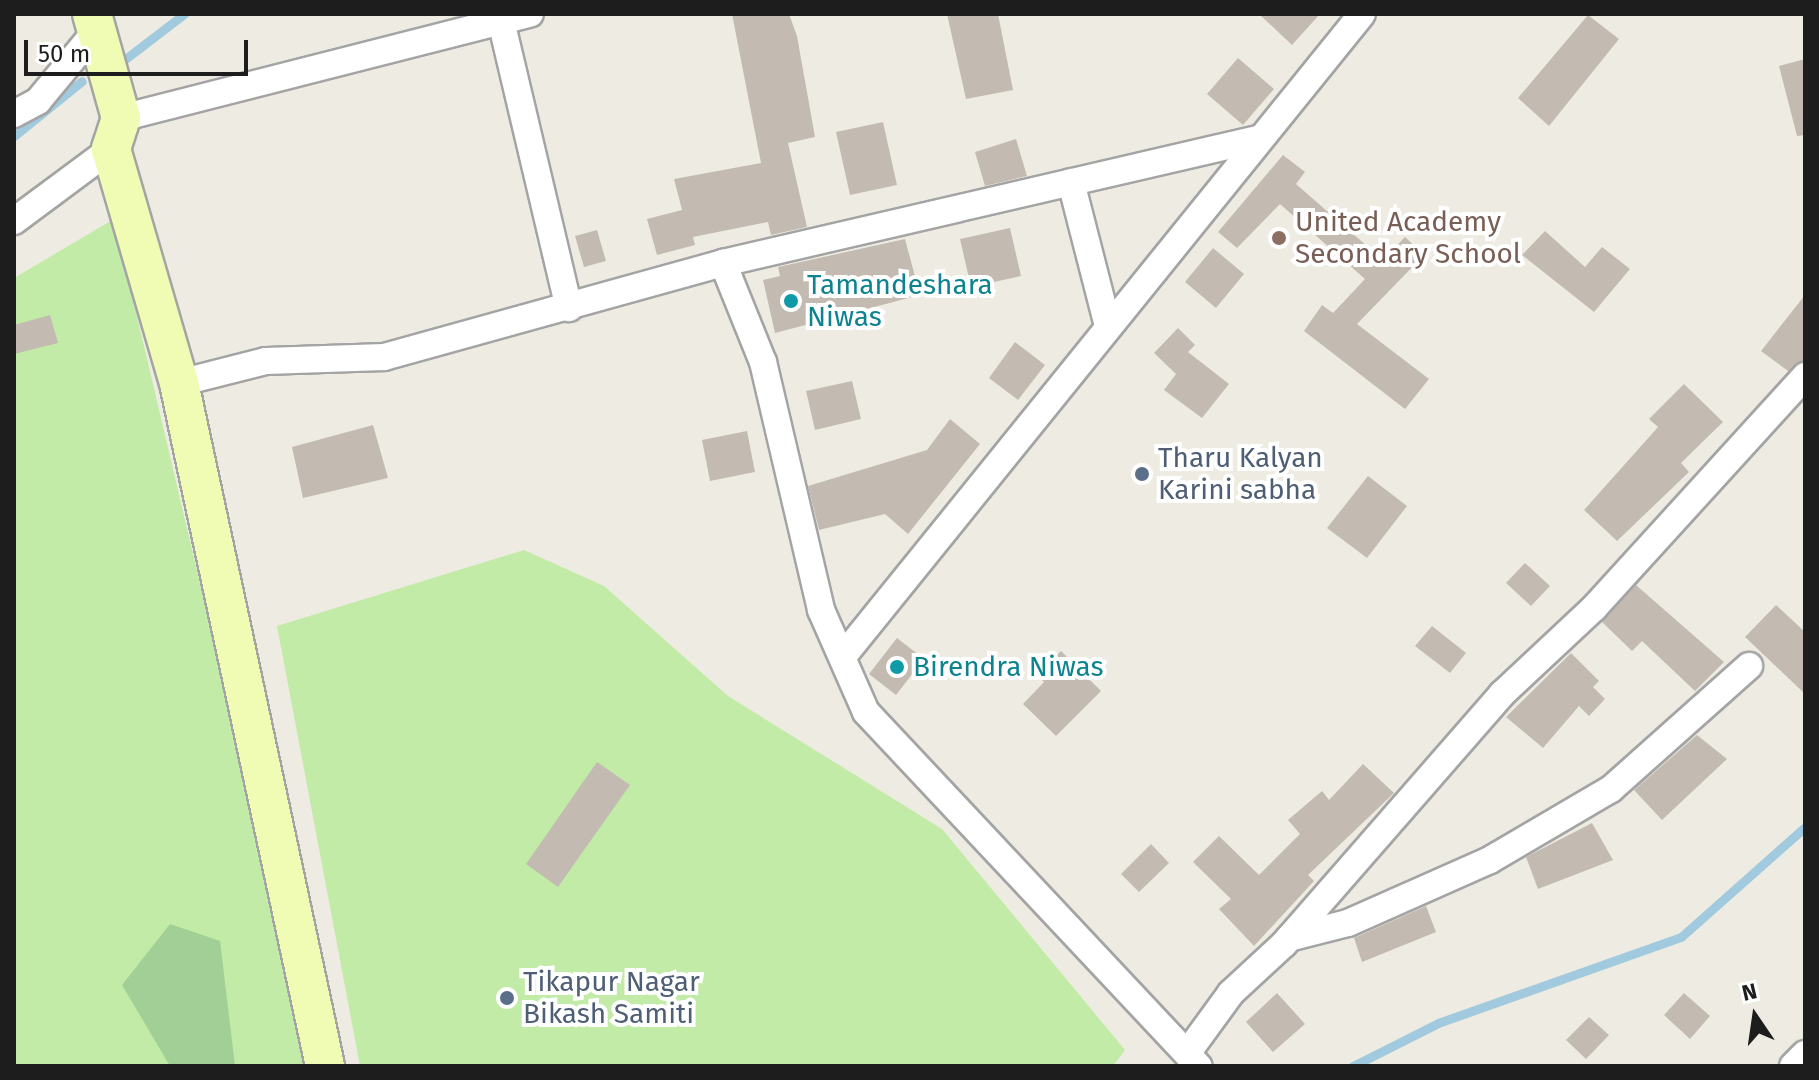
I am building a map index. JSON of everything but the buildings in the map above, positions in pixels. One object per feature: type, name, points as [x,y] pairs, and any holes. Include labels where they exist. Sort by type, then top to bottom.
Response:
[{"type":"street","points":[[14,221],[116,134],[502,25],[530,14]]},
{"type":"street","points":[[844,655],[1257,139],[1362,14]]},
{"type":"street","points":[[14,114],[38,101],[93,23]]},
{"type":"street","points":[[93,23],[116,134],[179,383],[325,1066]]},
{"type":"street","points":[[502,25],[569,308]]},
{"type":"street","points":[[179,383],[266,361],[384,357],[723,263],[1257,139]]},
{"type":"street","points":[[1071,182],[1108,326]]},
{"type":"street","points":[[723,263],[763,362],[821,610],[844,655],[866,712],[1194,1059],[1231,993],[1289,938],[1502,694],[1640,560],[1805,376]]},
{"type":"street","points":[[1289,938],[1348,923],[1490,860],[1611,789],[1749,666]]},
{"type":"street","points":[[1793,1066],[1805,1054]]},
{"type":"green space","points":[[114,219],[317,1066],[14,1066],[14,278]]},
{"type":"green space","points":[[524,550],[604,586],[728,696],[942,829],[1125,1050],[1113,1066],[360,1066],[277,626]]},
{"type":"green space","points":[[170,924],[220,941],[235,1066],[170,1066],[122,985]]},
{"type":"waterway","points":[[124,60],[184,14]]},
{"type":"waterway","points":[[14,136],[82,81]]},
{"type":"waterway","points":[[1353,1066],[1438,1023],[1681,937],[1805,827]]},
{"type":"place","name":"United Academy Secondary School","points":[[1279,238]]},
{"type":"place","name":"Tamandeshara Niwas","points":[[791,301]]},
{"type":"place","name":"Tharu Kalyan Karini sabha","points":[[1142,474]]},
{"type":"place","name":"Birendra Niwas","points":[[897,667]]},
{"type":"place","name":"Tikapur Nagar Bikash Samiti","points":[[507,998]]}]
